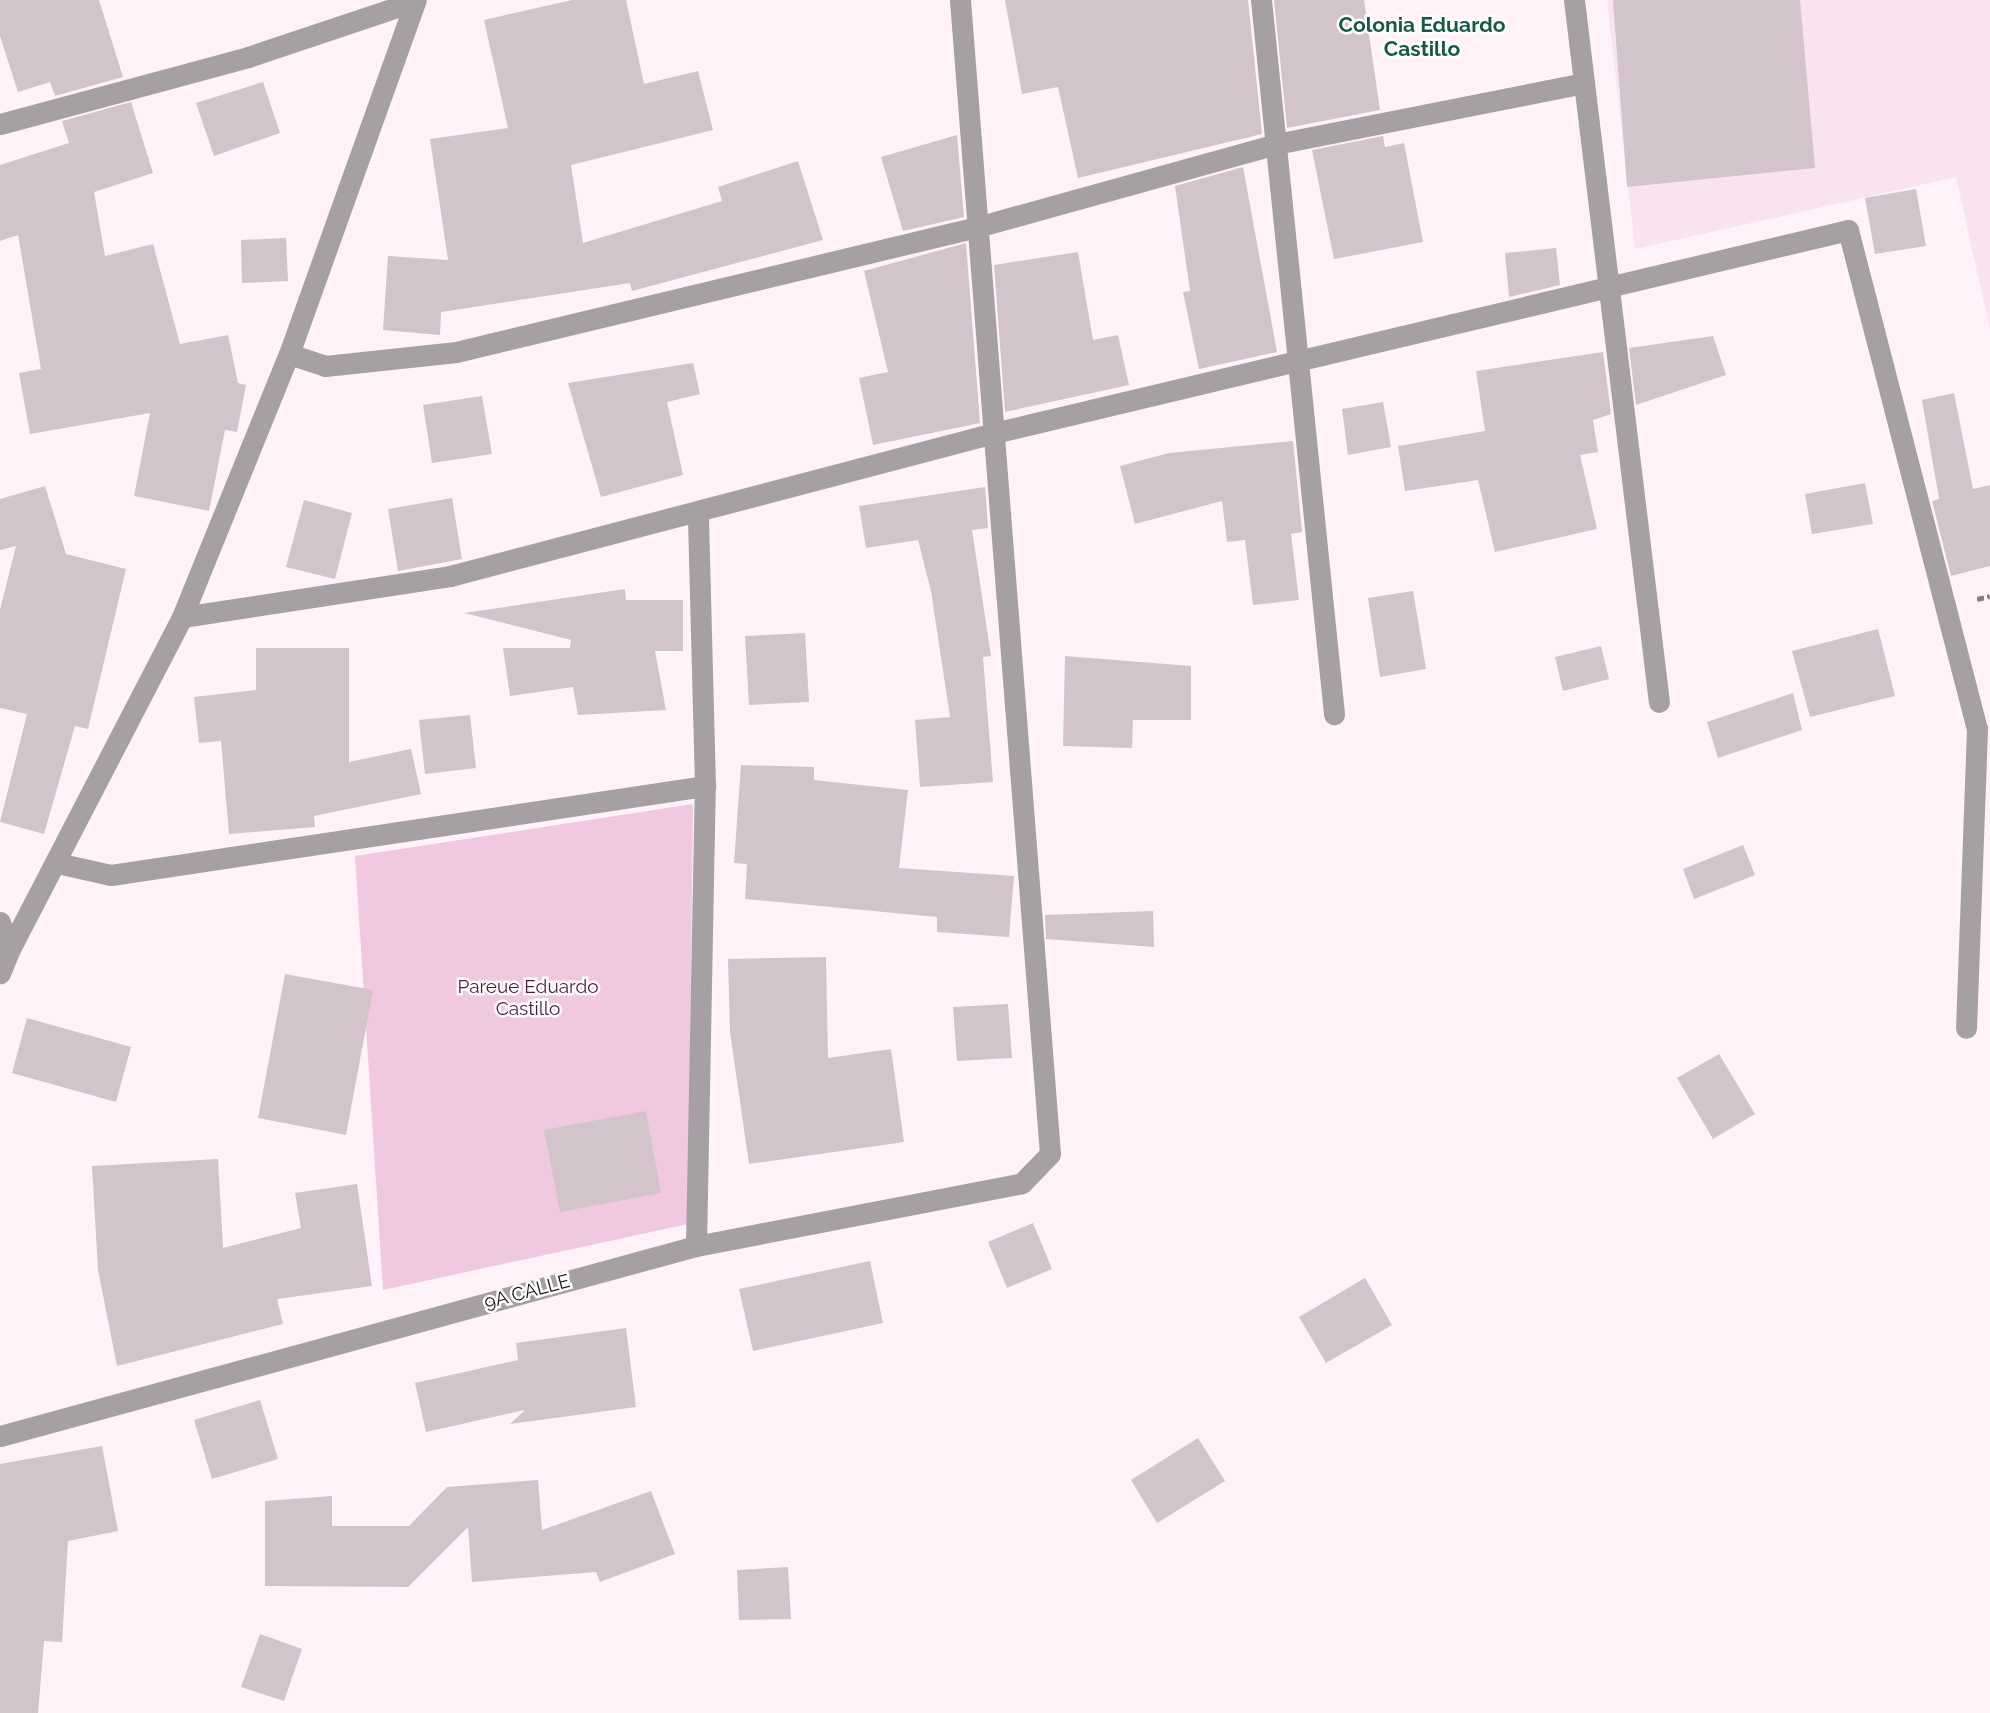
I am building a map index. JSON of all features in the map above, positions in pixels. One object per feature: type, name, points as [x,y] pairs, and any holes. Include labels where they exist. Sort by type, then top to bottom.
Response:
[{"type":"street","points":[[0,124],[248,57],[416,0]]},
{"type":"street","points":[[0,973],[182,617],[289,354],[416,0]]},
{"type":"street","points":[[960,0],[994,433]]},
{"type":"street","points":[[1261,0],[1334,714]]},
{"type":"street","points":[[1574,0],[1660,702]]},
{"type":"street","points":[[289,354],[325,366],[456,352],[977,227],[1276,144],[1584,83]]},
{"type":"street","points":[[182,617],[450,576],[994,433],[1299,363],[1848,230],[1977,729],[1966,1028]]},
{"type":"street","name":"9A CALLE","points":[[0,1436],[696,1246],[1022,1183],[1050,1154],[994,433]]},
{"type":"street","points":[[696,1246],[705,786],[698,512]]},
{"type":"street","points":[[57,863],[111,875],[705,786]]},
{"type":"street","points":[[0,922],[9,951]]},
{"type":"shaded area","points":[[1607,0],[1990,0],[1990,330],[1956,177],[1635,249]]},
{"type":"green space","name":"Pareue Eduardo Castillo","points":[[693,804],[688,1224],[383,1290],[355,856]]},
{"type":"building","points":[[0,0],[99,0],[123,77],[55,96],[50,82],[18,92],[0,36]]},
{"type":"building","points":[[572,0],[626,0],[644,84],[698,71],[713,130],[571,165],[583,243],[722,201],[718,187],[798,161],[823,240],[632,291],[630,283],[441,312],[440,335],[383,330],[388,256],[448,260],[430,139],[508,128],[484,20]]},
{"type":"building","points":[[1005,0],[1248,0],[1262,134],[1078,178],[1058,87],[1022,94]]},
{"type":"building","points":[[1274,0],[1364,0],[1380,110],[1287,128]]},
{"type":"building","points":[[1613,0],[1800,0],[1815,168],[1627,187]]},
{"type":"building","points":[[263,82],[280,133],[214,156],[196,103]]},
{"type":"building","points":[[131,102],[153,173],[94,192],[105,256],[153,244],[180,344],[228,335],[238,383],[246,385],[237,432],[225,430],[209,511],[134,496],[150,413],[30,434],[19,373],[41,369],[18,235],[0,241],[0,165],[69,143],[62,121]]},
{"type":"building","points":[[957,135],[964,217],[903,231],[881,157]]},
{"type":"building","points":[[1383,136],[1385,147],[1404,143],[1423,242],[1334,259],[1312,150]]},
{"type":"building","points":[[1243,167],[1277,352],[1199,369],[1183,292],[1190,291],[1175,186]]},
{"type":"building","points":[[1916,189],[1926,246],[1875,254],[1865,198]]},
{"type":"building","points":[[286,238],[288,281],[242,283],[241,240]]},
{"type":"building","points":[[966,243],[980,423],[873,445],[859,378],[888,372],[864,271]]},
{"type":"building","points":[[1556,248],[1560,285],[1509,297],[1505,253]]},
{"type":"building","points":[[1078,252],[1093,340],[1118,335],[1129,385],[1005,412],[994,265]]},
{"type":"building","points":[[1713,336],[1726,375],[1636,405],[1629,348]]},
{"type":"building","points":[[1603,352],[1611,414],[1593,420],[1598,452],[1580,455],[1597,529],[1495,552],[1478,480],[1405,491],[1398,446],[1485,431],[1476,371]]},
{"type":"building","points":[[693,363],[700,394],[667,402],[683,475],[601,497],[568,383]]},
{"type":"building","points":[[1954,393],[1973,489],[1990,485],[1990,566],[1951,576],[1932,501],[1939,499],[1922,400]]},
{"type":"building","points":[[482,396],[492,454],[432,463],[423,405]]},
{"type":"building","points":[[1383,402],[1391,447],[1348,455],[1342,409]]},
{"type":"building","points":[[1293,441],[1302,532],[1291,534],[1299,600],[1253,605],[1245,540],[1227,542],[1222,501],[1135,524],[1120,466],[1169,453]]},
{"type":"building","points":[[1865,483],[1873,524],[1812,534],[1805,494]]},
{"type":"building","points":[[45,486],[66,554],[126,569],[88,729],[75,726],[44,834],[0,822],[27,714],[0,708],[0,610],[16,546],[0,550],[0,499]]},
{"type":"building","points":[[985,487],[988,528],[972,530],[991,656],[983,657],[993,782],[920,787],[915,720],[950,717],[931,591],[918,540],[866,548],[859,506]]},
{"type":"building","points":[[452,498],[462,559],[398,571],[388,509]]},
{"type":"building","points":[[304,500],[352,513],[335,579],[286,567]]},
{"type":"building","points":[[625,589],[626,600],[683,600],[683,651],[655,651],[666,710],[578,715],[573,687],[510,696],[503,648],[570,648],[571,640],[464,613]]},
{"type":"building","points":[[1413,591],[1426,669],[1380,677],[1368,598]]},
{"type":"building","points":[[1878,629],[1895,696],[1810,717],[1792,651]]},
{"type":"building","points":[[805,633],[809,702],[749,705],[745,636]]},
{"type":"building","points":[[1601,646],[1609,679],[1563,691],[1555,657]]},
{"type":"building","points":[[256,648],[349,648],[349,762],[411,749],[421,794],[314,816],[315,827],[229,834],[221,741],[199,743],[194,697],[256,690]]},
{"type":"building","points":[[1065,656],[1191,666],[1191,720],[1133,720],[1132,748],[1063,746]]},
{"type":"building","points":[[1793,693],[1802,730],[1718,758],[1707,722]]},
{"type":"building","points":[[470,715],[476,768],[425,774],[419,720]]},
{"type":"building","points":[[741,765],[814,767],[814,780],[908,790],[899,868],[1014,876],[1009,937],[937,932],[937,917],[745,899],[747,864],[734,863]]},
{"type":"building","points":[[1743,845],[1755,875],[1694,899],[1683,869]]},
{"type":"building","points":[[1153,911],[1154,947],[1046,939],[1045,915]]},
{"type":"building","points":[[826,957],[828,1058],[891,1049],[904,1142],[749,1164],[730,1032],[728,959]]},
{"type":"building","points":[[285,974],[373,990],[346,1135],[258,1118]]},
{"type":"building","points":[[1008,1004],[1012,1058],[957,1061],[953,1007]]},
{"type":"building","points":[[27,1018],[131,1047],[116,1102],[12,1073]]},
{"type":"building","points":[[1719,1054],[1755,1114],[1713,1139],[1677,1078]]},
{"type":"building","points":[[646,1111],[661,1193],[560,1212],[544,1130]]},
{"type":"building","points":[[218,1159],[223,1248],[301,1228],[295,1193],[357,1184],[372,1286],[277,1299],[283,1324],[117,1366],[98,1270],[92,1166]]},
{"type":"building","points":[[1033,1223],[1052,1269],[1007,1288],[988,1242]]},
{"type":"building","points":[[870,1261],[883,1323],[753,1351],[739,1289]]},
{"type":"building","points":[[1365,1278],[1392,1325],[1326,1363],[1299,1317]]},
{"type":"building","points":[[626,1328],[636,1407],[510,1424],[525,1410],[426,1432],[415,1383],[518,1360],[516,1343]]},
{"type":"building","points":[[260,1400],[278,1459],[212,1479],[194,1420]]},
{"type":"building","points":[[1198,1438],[1225,1481],[1157,1523],[1131,1480]]},
{"type":"building","points":[[102,1446],[118,1531],[68,1541],[62,1642],[44,1641],[38,1713],[0,1713],[0,1464]]},
{"type":"building","points":[[538,1480],[542,1530],[651,1491],[675,1554],[600,1582],[596,1572],[472,1582],[468,1527],[408,1587],[265,1586],[265,1501],[332,1496],[332,1526],[409,1526],[447,1487]]},
{"type":"building","points":[[788,1567],[791,1619],[739,1620],[737,1570]]},
{"type":"building","points":[[260,1634],[302,1649],[284,1701],[241,1687]]},
{"type":"district","name":"Colonia Eduardo Castillo","points":[[1422,37]]}]
